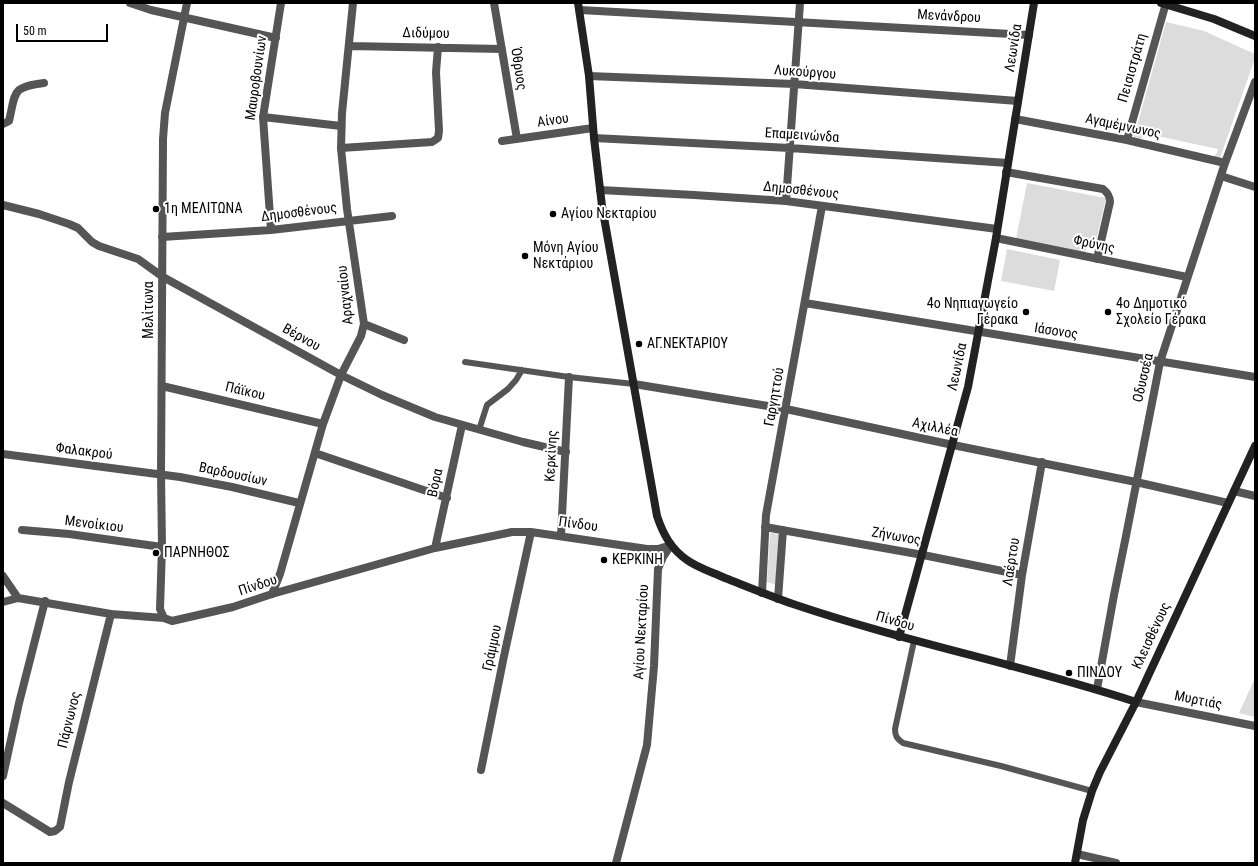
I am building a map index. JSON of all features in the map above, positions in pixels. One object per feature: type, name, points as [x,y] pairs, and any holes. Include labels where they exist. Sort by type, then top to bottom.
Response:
[{"type":"street","points":[[130,3],[151,10],[276,38]]},
{"type":"street","name":"Μελίτωνα","points":[[164,618],[160,609],[162,547],[163,139],[166,113],[187,3]]},
{"type":"street","name":"Μαυροβουνίων","points":[[271,230],[263,117],[281,3]]},
{"type":"street","name":"Αραχναίου","points":[[272,594],[280,574],[299,503],[323,424],[341,375],[361,336],[364,324],[341,148],[341,126],[353,3]]},
{"type":"street","name":"Όθρυος","points":[[494,3],[517,140]]},
{"type":"street","points":[[786,201],[800,3]]},
{"type":"street","name":"Λεωνίδα","points":[[900,636],[968,387],[996,238],[1034,3]]},
{"type":"street","points":[[1164,3],[1214,19],[1255,36]]},
{"type":"street","name":"Πεισιστράτη","points":[[1127,140],[1164,3]]},
{"type":"street","points":[[579,6],[589,76],[600,190],[657,516],[671,545]]},
{"type":"street","name":"Μενάνδρου","points":[[579,6],[1029,35]]},
{"type":"street","name":"Διδύμου","points":[[350,46],[502,49]]},
{"type":"street","points":[[341,148],[432,142],[438,138],[439,131],[436,72],[438,47]]},
{"type":"street","name":"Λυκούργου","points":[[589,76],[794,84],[1018,101]]},
{"type":"street","name":"Οδυσσέα","points":[[1097,690],[1114,595],[1160,362],[1225,163],[1255,82]]},
{"type":"street","points":[[3,124],[9,121],[13,98],[16,92],[26,86],[44,83]]},
{"type":"street","points":[[263,117],[341,126]]},
{"type":"street","name":"Αγαμέμνωνος","points":[[1015,120],[1127,140],[1225,163]]},
{"type":"street","name":"Αίνου","points":[[502,142],[593,128]]},
{"type":"street","name":"Επαμεινώνδα","points":[[594,138],[790,148],[1008,163]]},
{"type":"street","points":[[1006,172],[1103,189],[1106,191],[1110,198],[1110,202],[1097,259]]},
{"type":"street","points":[[1221,176],[1255,187]]},
{"type":"street","name":"Δημοσθένους","points":[[600,190],[694,194],[786,201],[997,228]]},
{"type":"street","name":"Βέρνου","points":[[3,205],[39,214],[78,228],[92,242],[99,246],[138,258],[163,276],[341,375],[408,406],[479,430],[566,452]]},
{"type":"street","name":"Γαργηττού","points":[[762,593],[764,527],[822,206]]},
{"type":"street","name":"Δημοσθένους","points":[[162,238],[271,230],[392,216]]},
{"type":"street","name":"Φρύνης","points":[[996,238],[1187,277]]},
{"type":"street","name":"Ιάσονος","points":[[805,303],[1255,377]]},
{"type":"street","points":[[364,324],[404,340]]},
{"type":"street","name":"Κερκίνης","points":[[561,536],[569,377]]},
{"type":"street","name":"Αχιλλέα","points":[[634,384],[786,409],[953,445],[1042,462],[1228,503]]},
{"type":"street","name":"Πάϊκου","points":[[162,386],[323,424]]},
{"type":"street","name":"Βόρα","points":[[435,548],[462,425]]},
{"type":"street","name":"Κλεισθένους","points":[[1075,863],[1083,820],[1100,772],[1136,702],[1255,446]]},
{"type":"street","points":[[315,453],[447,498]]},
{"type":"street","name":"Φαλακρού","points":[[3,454],[161,474]]},
{"type":"street","name":"Λαέρτου","points":[[1010,666],[1022,575],[1042,462]]},
{"type":"street","name":"Βαρδουσίων","points":[[161,474],[232,487],[299,503]]},
{"type":"street","points":[[1234,492],[1255,496]]},
{"type":"street","name":"Ζήνωνος","points":[[764,527],[923,555],[1022,575]]},
{"type":"street","name":"Μενοίκιου","points":[[22,530],[69,534],[162,547]]},
{"type":"street","points":[[778,599],[783,530]]},
{"type":"street","name":"Πίνδου","points":[[3,602],[18,598],[45,601],[111,614],[164,618],[172,622],[233,607],[272,594],[435,548],[512,532],[531,532],[647,549],[658,549],[671,545],[686,560],[699,567],[778,599],[914,641],[1010,666],[1136,702]]},
{"type":"street","name":"Γράμμου","points":[[481,770],[531,532]]},
{"type":"street","name":"Αγίου Νεκταρίου","points":[[616,863],[647,745],[654,666],[658,569],[663,557],[671,545]]},
{"type":"street","points":[[3,576],[18,598]]},
{"type":"street","points":[[3,776],[19,703],[45,601]]},
{"type":"street","name":"Πάρνωνος","points":[[3,803],[50,832],[60,828],[69,782],[111,614]]},
{"type":"street","name":"Μυρτιάς","points":[[1136,702],[1255,726]]},
{"type":"street","points":[[1077,854],[1116,863]]},
{"type":"lane","points":[[465,362],[569,377],[634,384]]},
{"type":"lane","points":[[479,430],[487,405],[508,389],[522,370]]},
{"type":"lane","points":[[914,641],[895,729],[895,735],[898,740],[903,743],[1001,766],[1092,791]]},
{"type":"shaded area","points":[[1166,22],[1204,31],[1255,54],[1255,58],[1220,158],[1213,157],[1217,153],[1218,149],[1148,134],[1136,141],[1133,140]]},
{"type":"shaded area","points":[[1027,183],[1106,198],[1095,246],[1088,247],[1085,253],[1016,239]]},
{"type":"shaded area","points":[[1007,249],[1060,260],[1054,291],[1001,281]]},
{"type":"shaded area","points":[[770,533],[780,535],[776,585],[767,582]]},
{"type":"shaded area","points":[[1255,678],[1255,717],[1239,713]]},
{"type":"place","name":"1η ΜΕΛΙΤΩΝΑ","points":[[156,209]]},
{"type":"place","name":"Αγίου Νεκταρίου","points":[[553,214]]},
{"type":"place","name":"Μόνη Αγίου Νεκτάριου","points":[[525,256]]},
{"type":"place","name":"4ο Νηπιαγωγείο Γέρακα","points":[[1026,312]]},
{"type":"place","name":"4ο Δημοτικό Σχολείο Γέρακα","points":[[1108,312]]},
{"type":"place","name":"ΑΓ.ΝΕΚΤΑΡΙΟΥ","points":[[639,344]]},
{"type":"place","name":"ΠΑΡΝΗΘΟΣ","points":[[156,553]]},
{"type":"place","name":"ΚΕΡΚΙΝΗ","points":[[604,560]]},
{"type":"place","name":"ΠΙΝΔΟΥ","points":[[1069,673]]}]
